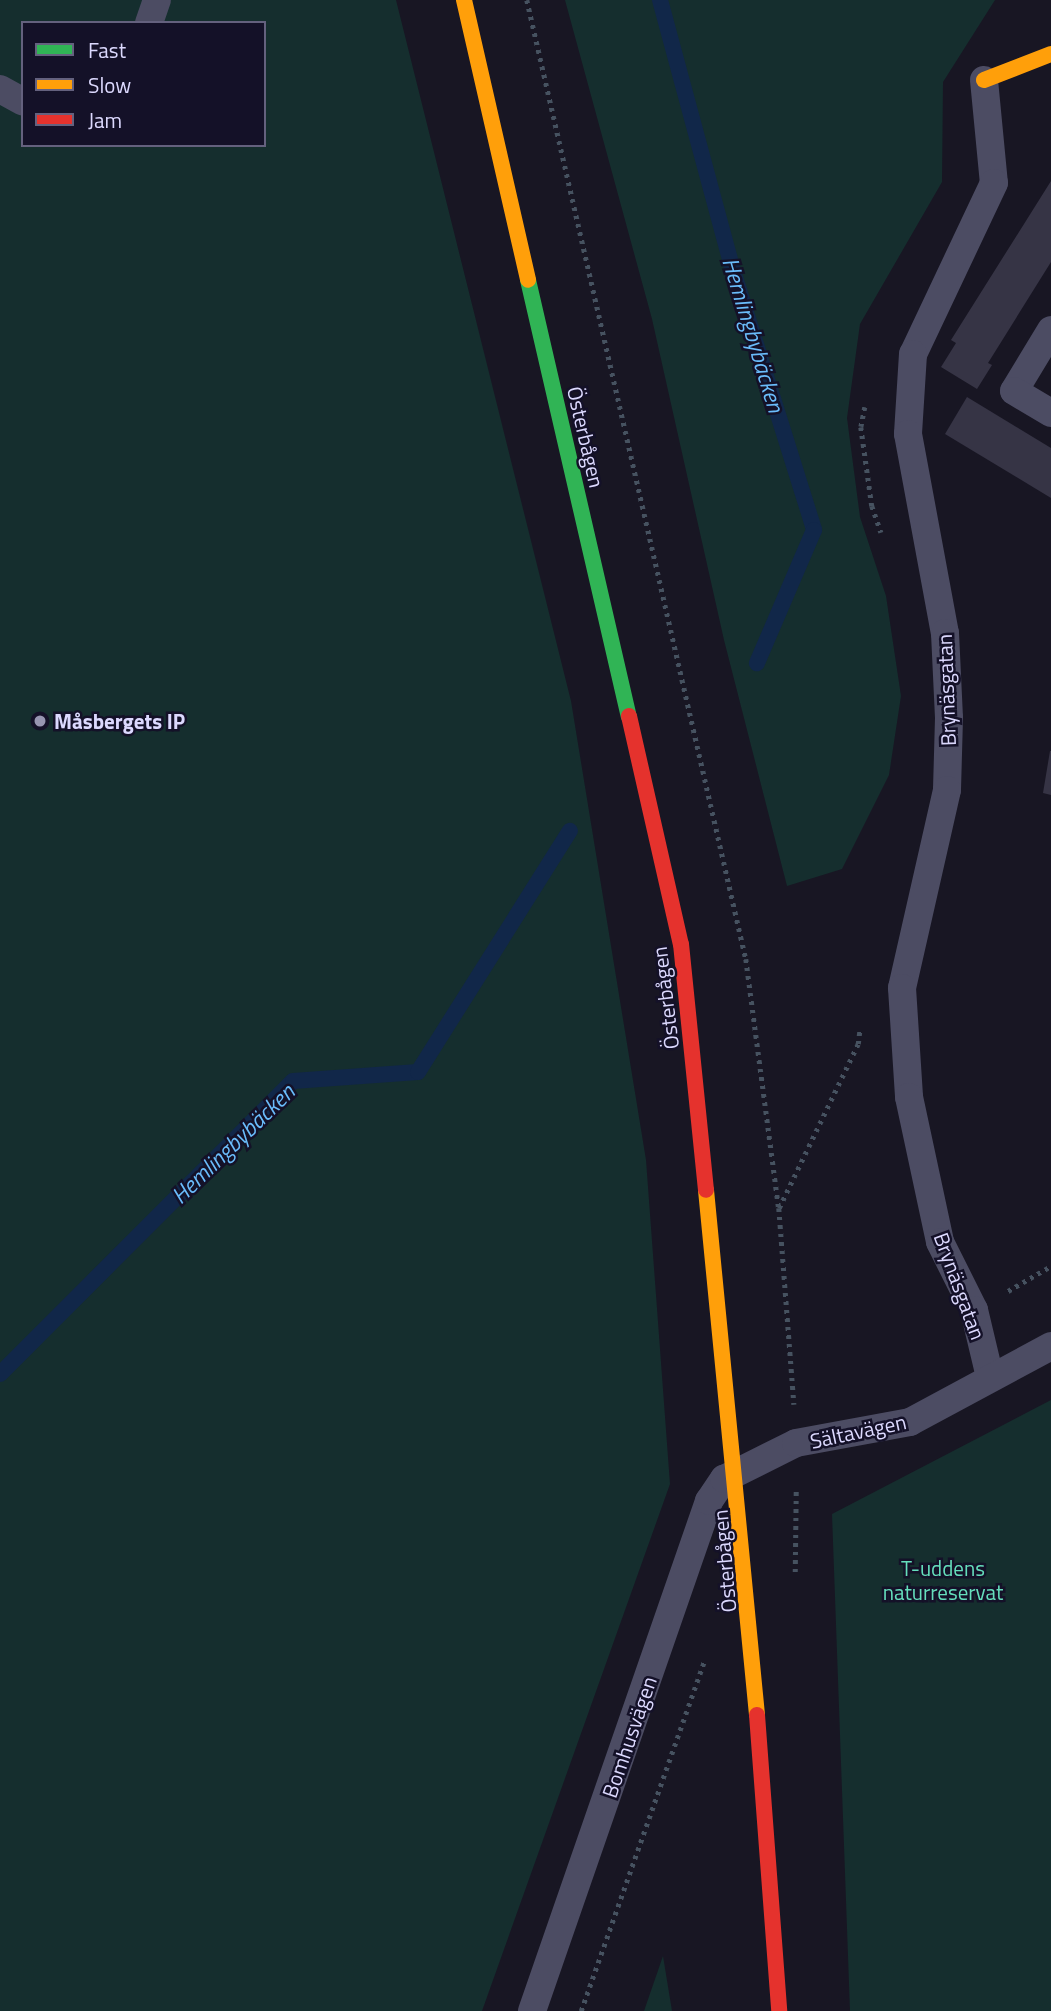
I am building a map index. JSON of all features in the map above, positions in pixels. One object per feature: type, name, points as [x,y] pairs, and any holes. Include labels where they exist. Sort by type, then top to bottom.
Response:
[{"type":"main road","name":"Österbågen","points":[[464,0],[681,944],[737,1472],[779,2011]]},
{"type":"main road","name":"Brynäsgatan","points":[[984,80],[1051,54]]},
{"type":"lane","points":[[150,21],[157,0]]},
{"type":"lane","name":"Brynäsgatan","points":[[984,80],[994,183],[913,354],[908,434],[946,634],[949,718],[947,790],[901,988],[909,1097],[940,1242],[974,1310],[990,1377]]},
{"type":"lane","points":[[0,89],[21,101]]},
{"type":"lane","points":[[1051,330],[1014,391],[1051,413]]},
{"type":"lane","name":"Sältavägen","points":[[737,1472],[796,1443],[910,1422],[1051,1346]]},
{"type":"lane","name":"Bomhusvägen","points":[[532,2011],[709,1501],[724,1479],[737,1472]]},
{"type":"path","points":[[527,0],[746,959],[779,1208],[858,1044],[862,1018]]},
{"type":"path","points":[[867,401],[861,428],[872,506],[885,545]]},
{"type":"green space","points":[[0,0],[396,0],[571,701],[646,1160],[670,1484],[482,2011],[0,2011]]},
{"type":"green space","points":[[565,0],[995,0],[943,82],[942,182],[860,324],[847,418],[860,517],[886,596],[901,696],[889,775],[842,869],[787,886],[724,640],[652,319]]},
{"type":"green space","name":"T-uddens naturreservat","points":[[1051,1400],[1051,2011],[850,2011],[832,1514]]},
{"type":"green space","points":[[663,1956],[672,2011],[644,2011]]},
{"type":"building","points":[[1051,181],[1051,262],[988,363],[992,365],[977,389],[941,367],[956,343],[951,340]]},
{"type":"building","points":[[967,397],[1051,448],[1051,498],[945,434]]},
{"type":"building","points":[[1051,751],[1051,795],[1043,793]]},
{"type":"waterway","name":"Hemlingbybäcken","points":[[660,0],[734,274],[814,530],[757,663]]},
{"type":"waterway","name":"Hemlingbybäcken","points":[[0,1374],[293,1081],[418,1072],[570,831]]},
{"type":"traffic: fast","points":[[528,280],[629,716]]},
{"type":"traffic: slow","points":[[464,0],[528,280]]},
{"type":"traffic: slow","points":[[984,80],[1051,54]]},
{"type":"traffic: slow","points":[[706,1190],[757,1715]]},
{"type":"traffic: jam","points":[[629,716],[681,944],[706,1190]]},
{"type":"traffic: jam","points":[[757,1715],[779,2011]]},
{"type":"place","name":"Måsbergets IP","points":[[40,721]]}]
